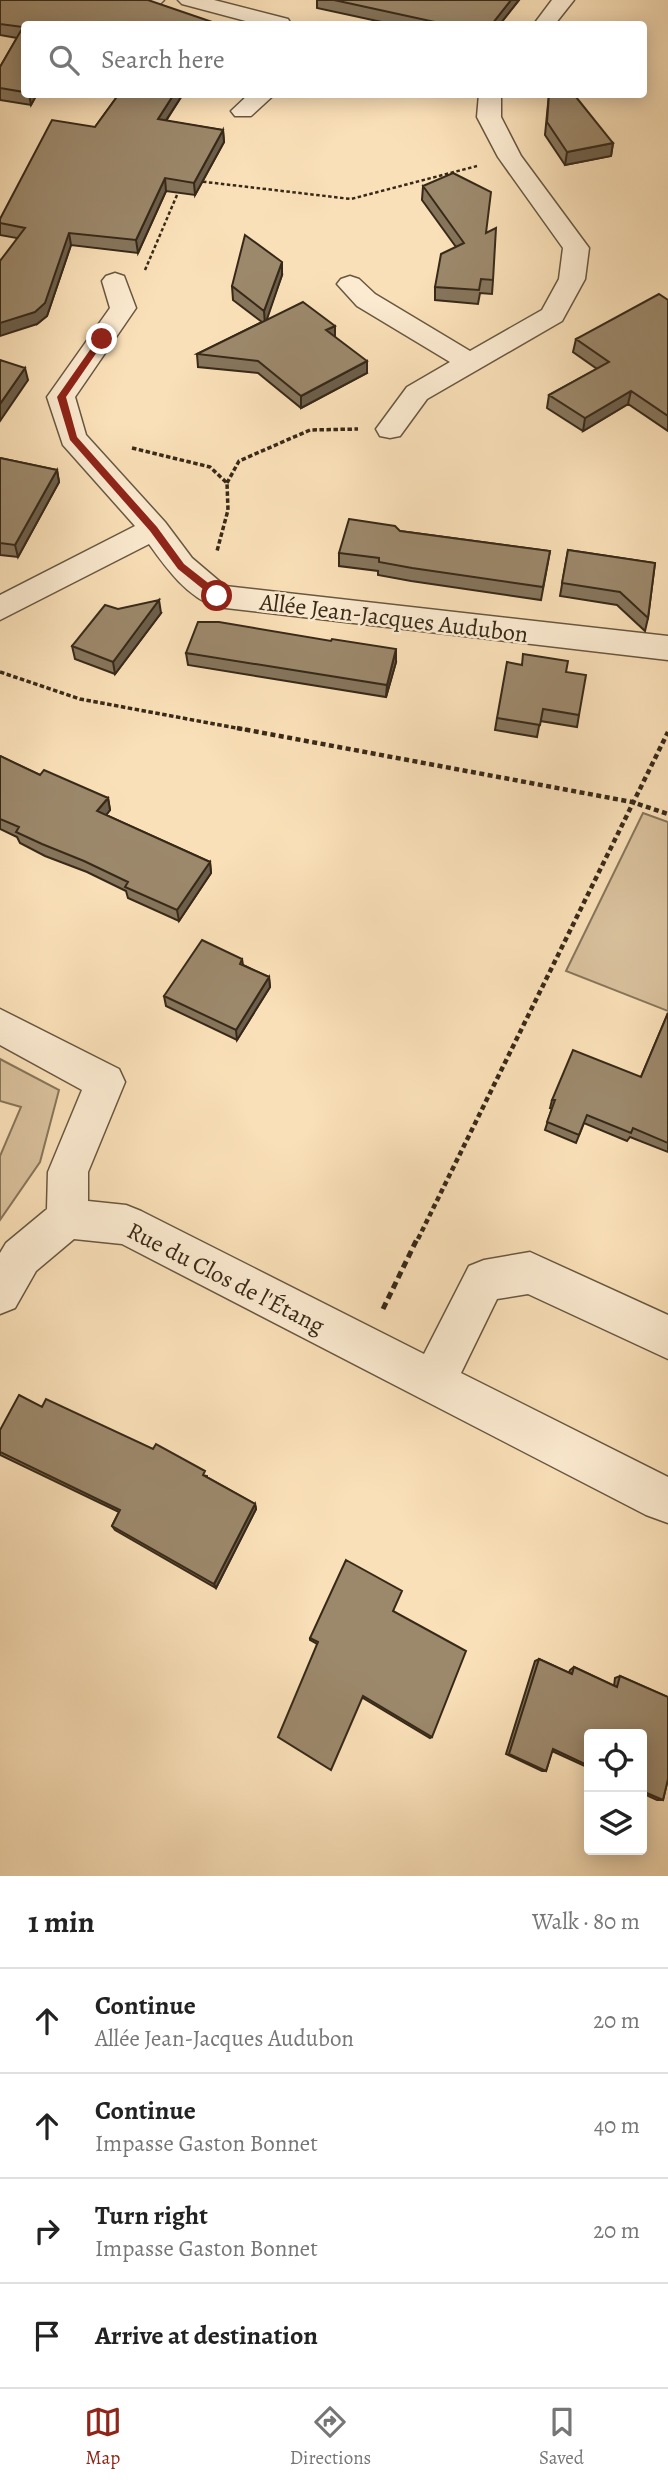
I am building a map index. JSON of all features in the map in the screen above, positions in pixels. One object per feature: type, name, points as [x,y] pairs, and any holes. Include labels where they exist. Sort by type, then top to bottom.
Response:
[{"type":"street","points":[[111,0],[130,4],[153,0]]},
{"type":"street","points":[[189,0],[269,21]]},
{"type":"street","points":[[546,21],[563,0]]},
{"type":"street","points":[[243,111],[259,98]]},
{"type":"street","points":[[390,429],[417,393],[553,315],[572,279],[576,248],[510,157],[489,117],[490,98]]},
{"type":"street","points":[[73,438],[61,397],[123,308],[115,281]]},
{"type":"street","points":[[350,284],[366,300],[469,362]]},
{"type":"street","name":"Allée Jean-Jacques Audubon","points":[[73,438],[153,529],[181,566],[217,596],[668,648]]},
{"type":"street","points":[[0,610],[153,529]]},
{"type":"street","points":[[0,1026],[105,1082],[68,1172],[67,1218],[22,1257],[0,1293]]},
{"type":"street","name":"Rue du Clos de l'Étang","points":[[67,1218],[126,1225],[433,1384],[668,1500]]},
{"type":"street","points":[[433,1384],[484,1281],[530,1273],[668,1338]]},
{"type":"path","points":[[197,181],[351,199],[510,157]]},
{"type":"path","points":[[115,281],[145,271],[184,180]]},
{"type":"path","points":[[193,577],[216,553],[228,510],[227,482],[239,461],[310,430],[390,429]]},
{"type":"path","points":[[73,438],[210,467],[227,482]]},
{"type":"path","points":[[0,672],[80,699],[632,802],[668,814]]},
{"type":"path","points":[[364,1348],[668,732]]},
{"type":"shaded area","points":[[643,813],[668,822],[668,1011],[566,971]]},
{"type":"shaded area","points":[[0,1059],[59,1090],[40,1162],[0,1220],[0,1156],[21,1107],[0,1101]]},
{"type":"building","points":[[0,0],[148,0],[209,21],[21,21],[21,27],[0,24]]},
{"type":"building","points":[[334,0],[511,0],[494,21],[430,21]]},
{"type":"building","points":[[21,30],[21,92],[0,88],[0,67]]},
{"type":"building","points":[[116,98],[171,98],[158,119],[223,130],[194,183],[165,178],[136,240],[69,233],[45,303],[35,312],[0,323],[0,261],[25,228],[0,223],[0,219],[52,120],[95,127]]},
{"type":"building","points":[[549,98],[577,98],[613,143],[567,152],[547,122]]},
{"type":"building","points":[[453,173],[491,192],[486,233],[496,228],[493,280],[481,279],[479,290],[435,287],[441,254],[464,243],[423,186]]},
{"type":"building","points":[[245,235],[282,262],[264,311],[232,286]]},
{"type":"building","points":[[659,294],[668,300],[668,416],[631,391],[585,418],[549,395],[609,362],[576,339]]},
{"type":"building","points":[[303,302],[335,326],[326,330],[367,361],[301,396],[258,361],[197,354]]},
{"type":"building","points":[[0,360],[25,368],[0,404]]},
{"type":"building","points":[[0,458],[57,470],[15,545],[0,543]]},
{"type":"building","points":[[349,519],[395,526],[400,531],[550,551],[543,587],[412,568],[379,562],[379,558],[339,553]]},
{"type":"building","points":[[568,550],[655,563],[648,618],[620,592],[562,583]]},
{"type":"building","points":[[159,600],[113,662],[72,646],[105,605],[118,609]]},
{"type":"building","points":[[198,622],[219,622],[396,649],[387,685],[186,653]]},
{"type":"building","points":[[523,654],[568,661],[566,672],[586,675],[579,715],[543,709],[540,725],[497,718],[507,662],[522,665]]},
{"type":"building","points":[[0,756],[40,775],[44,770],[108,798],[97,811],[210,862],[177,910],[125,887],[128,882],[16,832],[19,827],[0,819]]},
{"type":"building","points":[[202,940],[242,959],[240,964],[269,977],[236,1030],[164,996]]},
{"type":"building","points":[[668,1013],[668,1143],[633,1128],[631,1133],[587,1115],[579,1135],[547,1122],[555,1100],[552,1100],[573,1050],[641,1077]]},
{"type":"building","points":[[19,1395],[42,1407],[46,1399],[153,1449],[156,1444],[205,1471],[203,1475],[255,1504],[214,1584],[112,1526],[120,1510],[0,1452],[0,1430]]},
{"type":"building","points":[[346,1560],[402,1591],[393,1611],[466,1651],[432,1737],[363,1696],[331,1770],[278,1737],[318,1642],[310,1638]]},
{"type":"building","points":[[539,1659],[572,1674],[574,1667],[617,1687],[620,1676],[668,1697],[668,1779],[663,1800],[647,1793],[647,1729],[584,1729],[584,1764],[553,1749],[546,1771],[509,1754]]},
{"type":"route","points":[[102,339],[61,397],[73,438],[153,529],[181,566],[217,596]]}]
